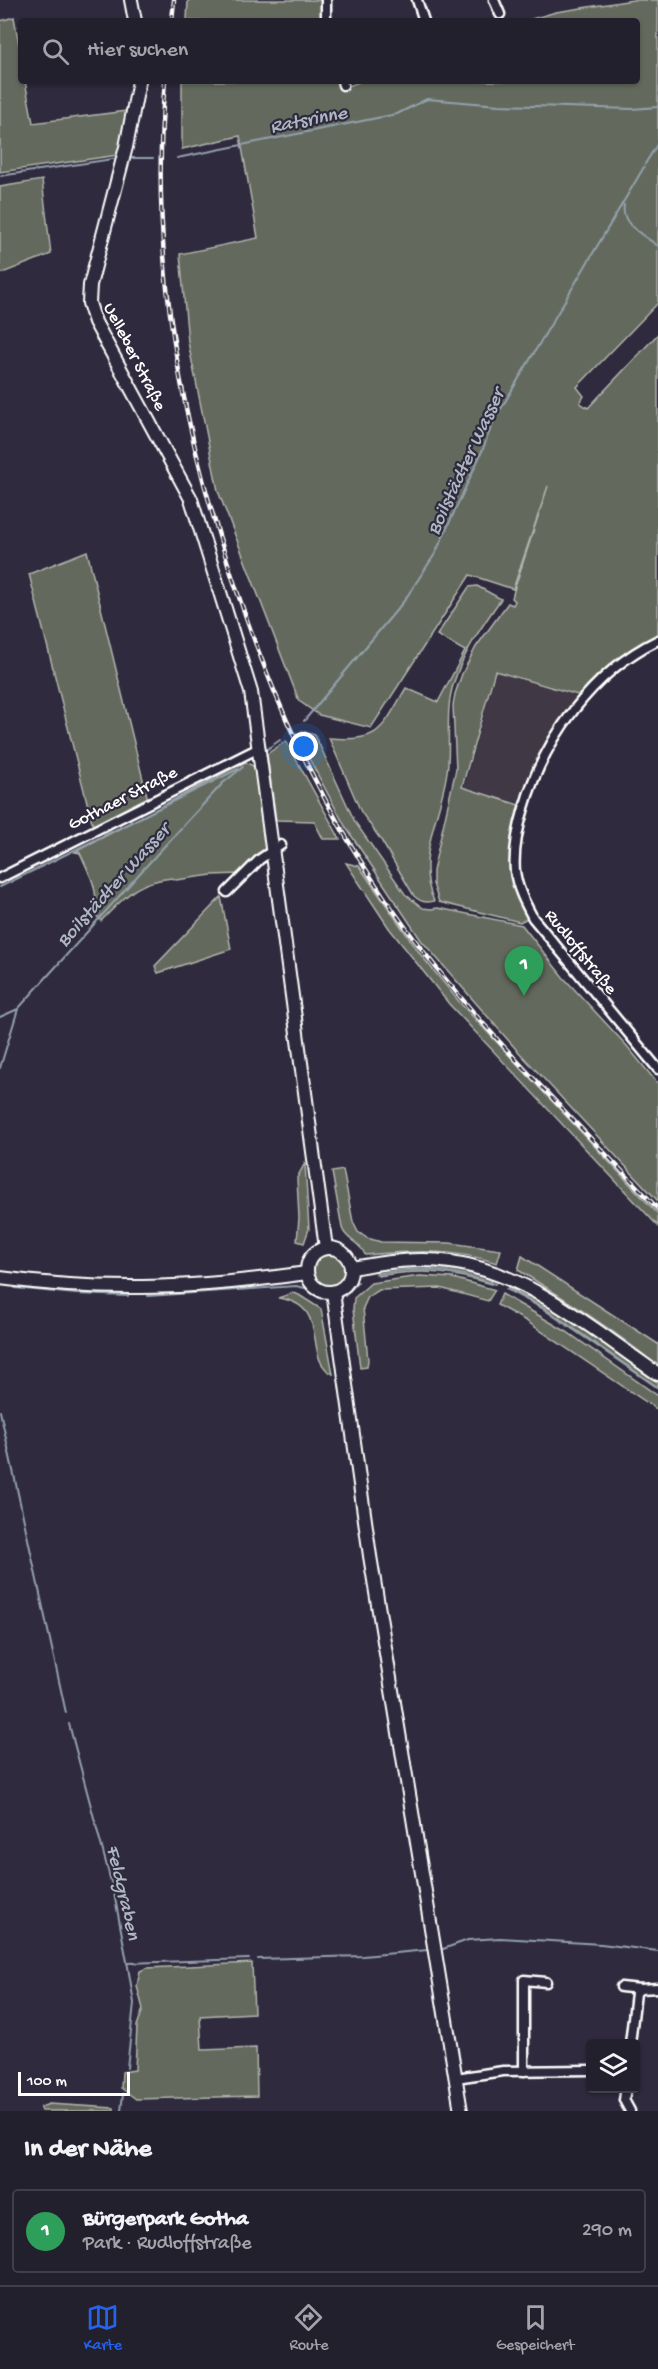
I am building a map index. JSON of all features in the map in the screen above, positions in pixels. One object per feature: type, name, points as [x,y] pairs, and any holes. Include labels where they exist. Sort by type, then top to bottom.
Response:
[{"type":"street","points":[[131,0],[134,18]]},
{"type":"street","points":[[326,0],[326,18]]},
{"type":"street","points":[[417,0],[422,18]]},
{"type":"street","points":[[494,0],[500,14]]},
{"type":"street","name":"Uelleber Straße","points":[[138,84],[124,156],[92,273],[89,303],[95,322],[191,499],[251,692],[277,848],[326,1248]]},
{"type":"street","name":"Rudloffstraße","points":[[658,640],[644,647],[601,681],[563,726],[535,774],[528,792],[517,836],[514,861],[520,892],[533,918],[658,1069]]},
{"type":"street","name":"Gothaer Straße","points":[[0,878],[260,748]]},
{"type":"street","points":[[227,892],[260,859],[277,848]]},
{"type":"street","points":[[326,1248],[343,1253],[349,1259],[352,1268],[347,1284],[333,1292],[316,1288],[307,1274],[312,1257],[326,1248]]},
{"type":"street","points":[[352,1268],[391,1261],[434,1260],[489,1271],[546,1299],[658,1374]]},
{"type":"street","points":[[0,1278],[54,1285],[138,1288],[234,1283],[307,1274]]},
{"type":"street","points":[[333,1292],[370,1556],[461,2111]]},
{"type":"street","points":[[524,2071],[524,1980],[546,1982]]},
{"type":"street","points":[[621,1987],[658,1988]]},
{"type":"street","points":[[630,2039],[634,2003],[640,1989]]},
{"type":"street","points":[[456,2078],[503,2071],[586,2070]]},
{"type":"street","points":[[625,2093],[624,2100],[630,2111]]},
{"type":"shaded area","points":[[496,672],[578,696],[551,735],[531,774],[520,804],[464,787]]},
{"type":"green space","points":[[188,0],[323,0],[320,18],[187,18]]},
{"type":"green space","points":[[633,0],[658,0],[658,303],[577,387],[584,396],[580,403],[588,408],[658,334],[658,635],[626,654],[581,696],[495,671],[462,787],[519,805],[512,837],[510,863],[515,888],[528,918],[520,922],[439,902],[433,884],[433,871],[456,769],[453,706],[455,694],[476,647],[508,603],[513,605],[515,601],[512,598],[515,587],[548,486],[513,589],[470,575],[371,728],[319,715],[299,701],[218,491],[188,342],[180,254],[258,238],[240,136],[182,149],[182,84],[338,84],[340,89],[354,84],[640,84],[640,18],[535,18],[556,12]]},
{"type":"green space","points":[[14,17],[18,39],[18,84],[26,84],[33,123],[127,111],[118,155],[0,172],[0,21]]},
{"type":"green space","points":[[42,180],[51,254],[0,274],[0,187]]},
{"type":"green space","points":[[87,551],[148,800],[93,826],[29,574]]},
{"type":"green space","points":[[477,586],[501,599],[469,649],[451,692],[446,780],[428,850],[428,884],[434,901],[428,902],[414,896],[381,840],[361,812],[329,738],[360,738],[378,730],[385,723],[406,688],[438,702],[465,651],[437,635],[469,587]]},
{"type":"green space","points":[[302,731],[315,735],[355,822],[405,894],[423,908],[438,908],[522,925],[563,977],[627,1046],[658,1084],[658,1201],[515,1048],[421,940],[345,826],[296,734]]},
{"type":"green space","points":[[286,741],[340,839],[323,839],[314,821],[276,820],[267,754]]},
{"type":"green space","points":[[245,762],[255,767],[266,851],[240,874],[176,880],[172,878],[149,883],[132,892],[101,921],[95,914],[96,897],[90,875],[80,853],[75,852]]},
{"type":"green space","points":[[346,863],[359,866],[421,955],[461,1004],[658,1214],[658,1226],[449,1004],[389,928]]},
{"type":"green space","points":[[221,897],[231,949],[158,973],[155,966]]},
{"type":"green space","points":[[305,1163],[309,1229],[304,1243],[297,1241],[299,1218],[297,1178]]},
{"type":"green space","points":[[343,1170],[353,1222],[358,1232],[367,1238],[381,1242],[450,1243],[501,1250],[497,1263],[448,1253],[365,1255],[342,1228],[332,1172]]},
{"type":"green space","points":[[330,1254],[341,1259],[346,1270],[341,1281],[330,1286],[319,1281],[314,1270],[319,1259]]},
{"type":"green space","points":[[522,1256],[658,1344],[658,1366],[590,1316],[518,1270]]},
{"type":"green space","points":[[414,1266],[473,1273],[492,1278],[491,1284],[435,1272],[408,1272],[378,1276],[377,1270]]},
{"type":"green space","points":[[420,1276],[453,1278],[495,1290],[488,1301],[440,1288],[379,1290],[368,1297],[363,1308],[368,1360],[367,1367],[360,1368],[353,1309],[354,1298],[371,1283]]},
{"type":"green space","points":[[509,1287],[538,1299],[658,1380],[658,1387],[544,1308]]},
{"type":"green space","points":[[293,1293],[321,1309],[333,1374],[324,1367],[319,1357],[311,1321],[305,1311],[295,1303],[278,1298]]},
{"type":"green space","points":[[502,1294],[567,1332],[658,1396],[658,1410],[526,1321],[497,1305]]},
{"type":"green space","points":[[252,1963],[254,2013],[200,2016],[202,2050],[256,2048],[257,2096],[136,2099],[121,2088],[122,2072],[135,2070],[137,2026],[143,2009],[137,1986],[140,1971],[147,1968]]},
{"type":"green space","points":[[49,2104],[114,2108],[114,2111],[41,2111],[41,2107]]},
{"type":"waterway","name":"Ratsrinne","points":[[177,158],[397,114],[427,99],[499,105],[632,109],[658,107]]},
{"type":"waterway","name":"Boilstädter Wasser","points":[[645,164],[658,143]]},
{"type":"waterway","name":"Ratsrinne","points":[[0,176],[119,158]]},
{"type":"waterway","name":"Ratsrinne","points":[[127,158],[153,158]]},
{"type":"waterway","name":"Boilstädter Wasser","points":[[304,721],[404,601],[435,554],[493,422],[644,167]]},
{"type":"waterway","points":[[624,205],[629,224],[658,246]]},
{"type":"waterway","name":"Boilstädter Wasser","points":[[266,750],[280,740]]},
{"type":"waterway","name":"Boilstädter Wasser","points":[[0,1017],[18,1009],[223,783],[243,767]]},
{"type":"waterway","points":[[0,887],[238,769]]},
{"type":"waterway","name":"Feldgraben","points":[[0,1068],[18,1009]]},
{"type":"waterway","points":[[376,1274],[408,1270],[436,1270],[495,1284]]},
{"type":"waterway","points":[[345,1296],[358,1282]]},
{"type":"waterway","points":[[148,1296],[296,1286],[305,1288],[321,1299]]},
{"type":"waterway","points":[[15,1288],[128,1296]]},
{"type":"waterway","points":[[506,1289],[542,1308],[658,1388]]},
{"type":"waterway","name":"Feldgraben","points":[[0,1411],[66,1713]]},
{"type":"waterway","name":"Feldgraben","points":[[69,1724],[114,1893],[128,1967],[134,2003],[127,2068]]},
{"type":"waterway","points":[[443,1949],[468,1940],[500,1938],[601,1944],[658,1951]]},
{"type":"waterway","points":[[258,1959],[363,1956],[428,1950]]},
{"type":"waterway","points":[[127,1963],[249,1959]]},
{"type":"waterway","name":"Feldgraben","points":[[121,2111],[123,2094]]},
{"type":"railway","points":[[172,18],[174,0]]},
{"type":"railway","points":[[165,84],[161,144],[161,206],[172,330],[183,392],[212,513],[247,619],[281,708],[345,836],[398,917],[427,956],[490,1031],[658,1209]]},
{"type":"place","name":"Bürgerpark Gotha","points":[[524,996]]}]
